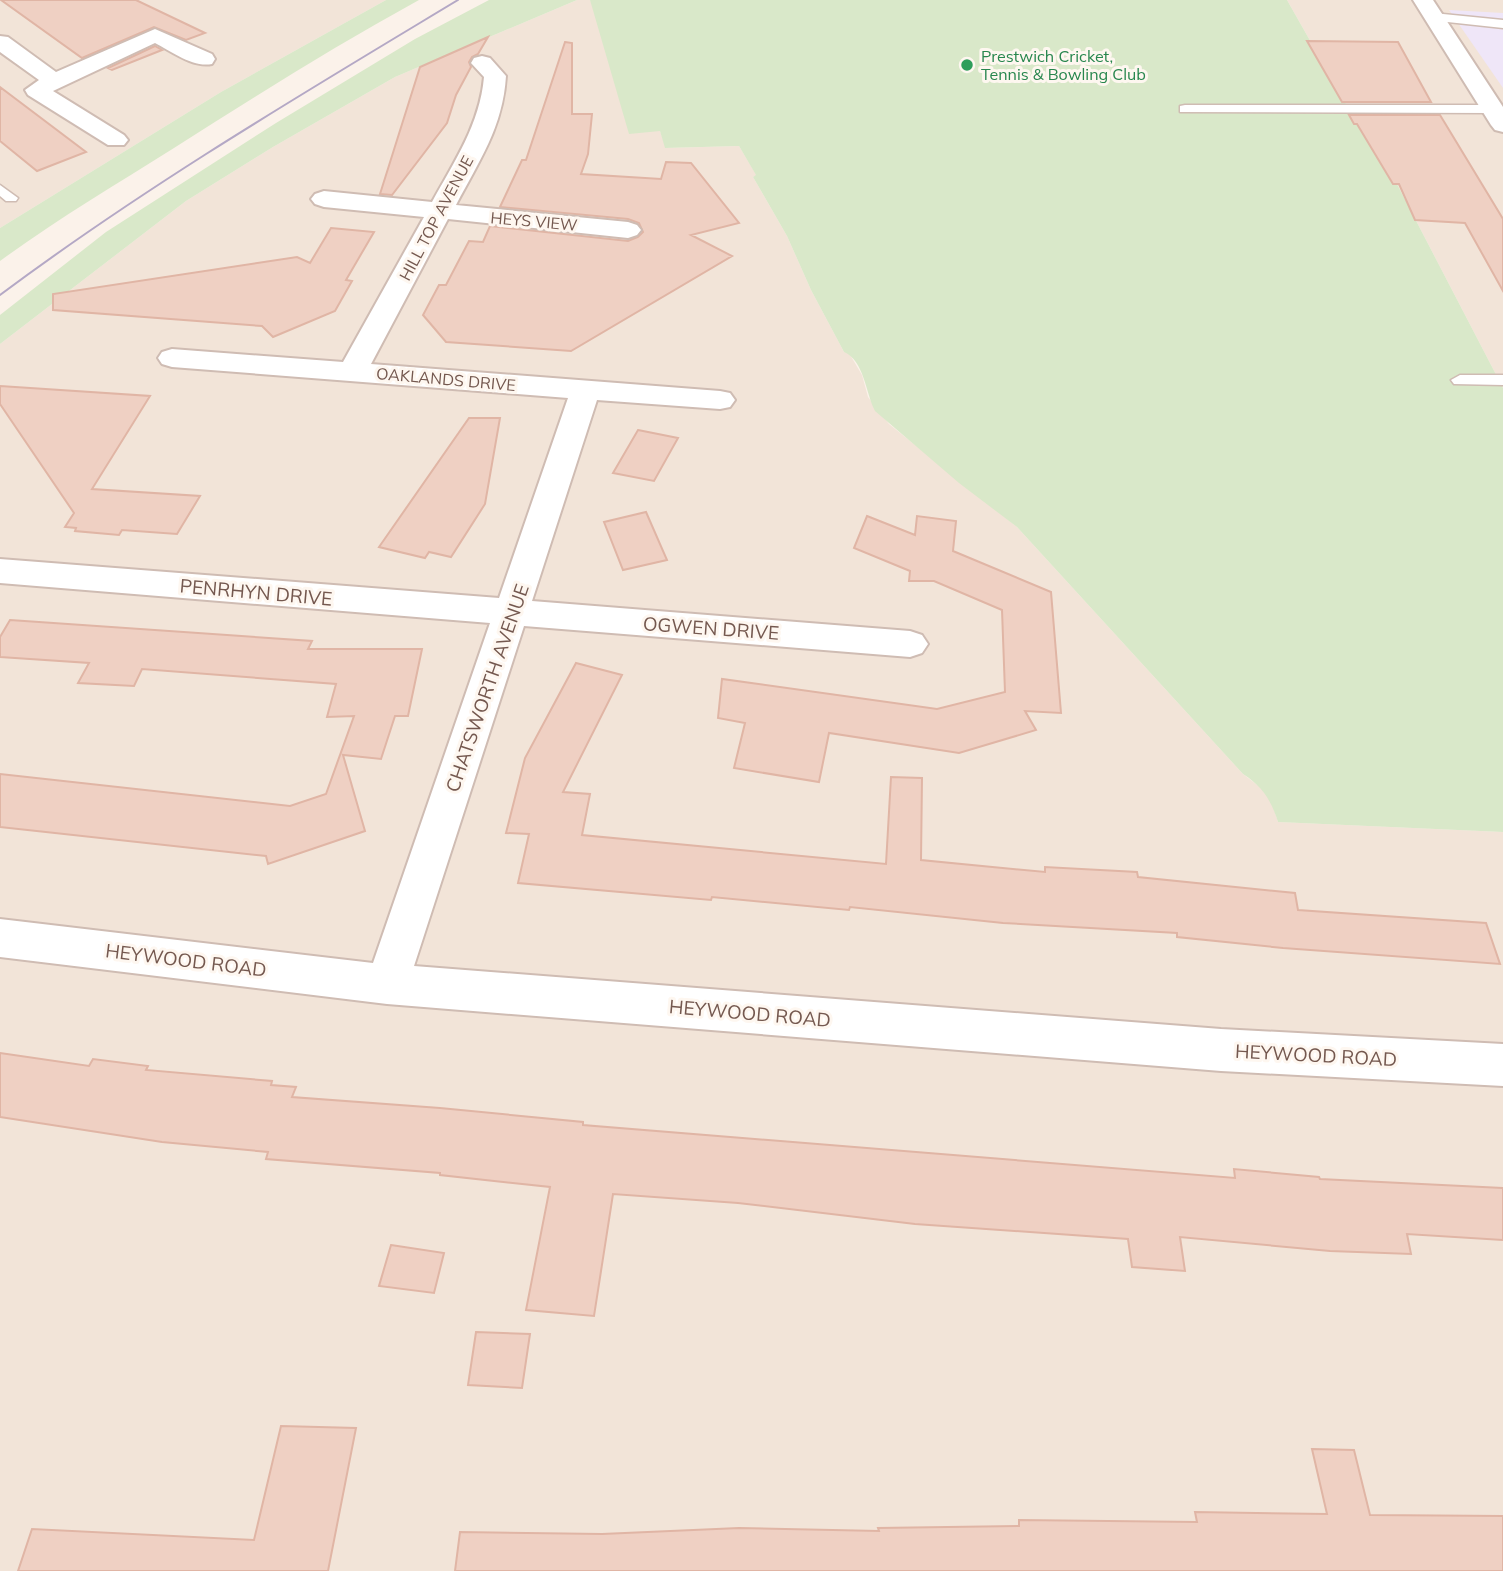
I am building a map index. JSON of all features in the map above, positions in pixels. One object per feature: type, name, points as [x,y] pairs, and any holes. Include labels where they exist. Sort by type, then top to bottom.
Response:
[{"type":"street","points":[[1428,8],[1497,117]]},
{"type":"street","points":[[116,140],[36,90],[155,36],[204,59]]},
{"type":"street","points":[[0,42],[54,81]]},
{"type":"street","name":"HILL TOP AVENUE","points":[[353,372],[484,129],[493,103],[495,76],[482,63]]},
{"type":"street","name":"HEYS VIEW","points":[[324,199],[628,230]]},
{"type":"street","name":"OAKLANDS DRIVE","points":[[172,358],[720,400]]},
{"type":"street","name":"CHATSWORTH AVENUE","points":[[387,984],[585,391]]},
{"type":"street","name":"PENRHYN DRIVE","points":[[0,571],[513,613]]},
{"type":"street","name":"OGWEN DRIVE","points":[[513,613],[910,643]]},
{"type":"street","name":"HEYWOOD ROAD","points":[[0,938],[387,984],[1222,1050],[1503,1065]]},
{"type":"lane","points":[[1428,8],[1499,25]]},
{"type":"lane","points":[[1185,109],[1497,117]]},
{"type":"lane","points":[[1460,380],[1503,380]]},
{"type":"shaded area","points":[[0,0],[386,0],[221,92],[0,228]]},
{"type":"shaded area","points":[[577,0],[590,0],[660,131],[666,148],[739,146],[757,176],[753,177],[787,236],[811,290],[844,352],[849,353],[862,375],[868,397],[889,424],[1017,527],[1243,774],[1265,791],[1278,822],[1503,832],[1503,1571],[0,1571],[0,344],[186,201],[273,147],[395,77]]},
{"type":"shaded area","points":[[1287,0],[1503,0],[1503,388],[1371,134],[1363,134]]},
{"type":"shaded area","points":[[1449,10],[1503,13],[1503,88]]},
{"type":"green space","points":[[386,0],[419,0],[265,91],[64,217],[0,261],[0,228],[221,92]]},
{"type":"green space","points":[[489,0],[577,0],[395,77],[273,147],[186,201],[0,344],[0,315],[106,232],[276,123],[415,39]]},
{"type":"green space","points":[[590,0],[1287,0],[1363,134],[1371,134],[1503,388],[1503,832],[1278,822],[1261,789],[1243,774],[1017,527],[959,483],[875,411],[856,362],[844,352],[739,146],[665,148],[660,131],[629,134]]},
{"type":"building","points":[[1,0],[136,0],[205,33],[186,40],[154,27],[82,58]]},
{"type":"building","points":[[488,37],[478,54],[469,62],[471,67],[456,95],[447,123],[392,195],[380,194],[420,67]]},
{"type":"building","points":[[1307,41],[1398,42],[1431,102],[1342,102]]},
{"type":"building","points":[[565,42],[572,43],[572,114],[592,114],[588,154],[581,174],[661,179],[666,162],[691,163],[739,223],[691,235],[732,256],[571,351],[446,342],[423,315],[439,285],[446,285],[469,241],[483,242],[490,226],[628,241],[643,232],[639,223],[628,219],[500,207],[522,160],[526,160]]},
{"type":"building","points":[[155,46],[162,50],[112,70],[108,68]]},
{"type":"building","points":[[0,87],[86,152],[37,171],[0,141]]},
{"type":"building","points":[[1349,115],[1440,115],[1503,219],[1503,291],[1465,223],[1415,220],[1399,184],[1393,184]]},
{"type":"building","points":[[331,228],[374,232],[346,280],[352,281],[335,311],[273,337],[262,326],[53,310],[53,294],[297,257],[310,263]]},
{"type":"building","points":[[0,386],[150,396],[92,489],[200,496],[177,534],[122,530],[119,535],[75,531],[76,528],[65,527],[74,513],[0,404]]},
{"type":"building","points":[[469,418],[500,418],[485,504],[451,557],[429,552],[425,558],[379,547]]},
{"type":"building","points":[[638,430],[678,438],[654,481],[613,473]]},
{"type":"building","points":[[646,512],[667,560],[623,570],[604,522]]},
{"type":"building","points":[[867,516],[915,535],[917,516],[956,521],[953,551],[1051,592],[1061,713],[1025,711],[1036,730],[959,753],[829,733],[819,782],[734,768],[745,723],[718,718],[722,679],[937,709],[1005,692],[1002,610],[934,581],[909,581],[910,571],[854,548]]},
{"type":"building","points":[[10,620],[312,641],[308,649],[422,649],[408,716],[395,716],[381,759],[343,755],[365,831],[268,864],[266,856],[0,827],[0,774],[290,806],[326,794],[354,716],[327,717],[336,684],[142,669],[134,686],[78,683],[89,663],[0,657],[0,637]]},
{"type":"building","points":[[576,663],[622,675],[563,792],[590,794],[582,835],[886,864],[891,777],[922,778],[921,860],[1045,872],[1045,867],[1137,872],[1138,877],[1295,893],[1298,910],[1486,923],[1500,964],[1283,948],[1177,937],[1177,933],[1003,923],[850,907],[849,910],[518,883],[529,834],[506,833],[525,758]]},
{"type":"building","points":[[0,1053],[89,1066],[93,1059],[148,1066],[146,1070],[272,1081],[271,1085],[296,1087],[292,1097],[440,1108],[583,1122],[583,1125],[1235,1178],[1234,1169],[1320,1179],[1503,1188],[1503,1240],[1407,1234],[1411,1254],[1330,1251],[1180,1237],[1185,1271],[1132,1267],[1128,1239],[915,1224],[738,1203],[613,1194],[594,1316],[526,1310],[550,1187],[440,1173],[266,1159],[268,1152],[162,1142],[0,1117]]},
{"type":"building","points":[[391,1245],[444,1253],[434,1293],[379,1286]]},
{"type":"building","points":[[476,1332],[530,1334],[522,1388],[468,1385]]},
{"type":"building","points":[[281,1426],[356,1428],[328,1571],[18,1571],[32,1529],[254,1540]]},
{"type":"building","points":[[1312,1449],[1354,1450],[1370,1515],[1503,1516],[1503,1571],[455,1571],[460,1532],[602,1534],[739,1528],[879,1531],[878,1528],[1019,1526],[1019,1520],[1197,1522],[1195,1512],[1327,1514]]},
{"type":"tram line","points":[[0,295],[168,179],[458,0]]},
{"type":"place","name":"Prestwich Cricket, Tennis & Bowling Club","points":[[967,65]]}]
